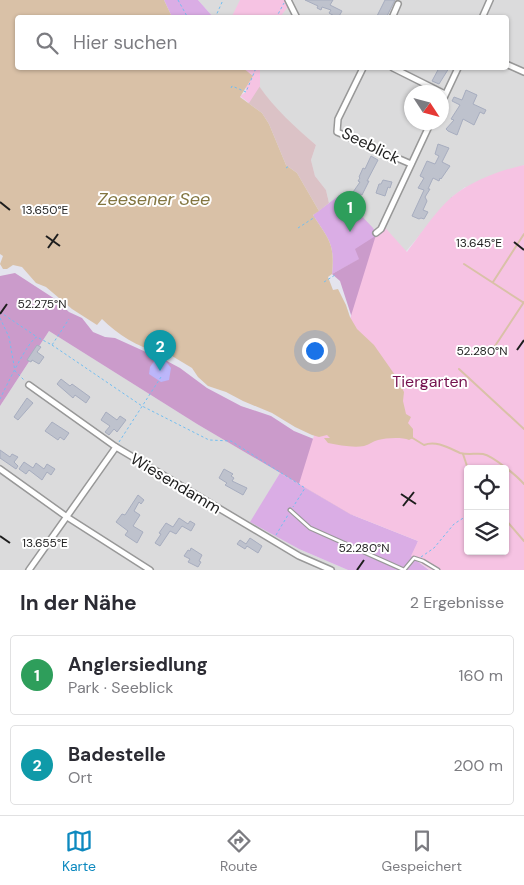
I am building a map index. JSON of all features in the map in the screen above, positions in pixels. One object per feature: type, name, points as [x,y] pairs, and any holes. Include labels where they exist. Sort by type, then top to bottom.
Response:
[{"type":"street","points":[[287,0],[294,15]]},
{"type":"street","points":[[483,15],[490,0]]},
{"type":"street","points":[[393,15],[398,4]]},
{"type":"street","points":[[509,65],[524,72]]},
{"type":"street","name":"Seeblick","points":[[362,70],[338,119],[337,132],[411,164]]},
{"type":"street","points":[[398,70],[427,85]]},
{"type":"street","points":[[449,86],[457,70]]},
{"type":"street","name":"Seeblick","points":[[376,233],[381,229],[427,130]]},
{"type":"street","name":"Wiesendamm","points":[[29,385],[116,447],[299,556],[330,570]]},
{"type":"street","points":[[29,570],[116,447]]},
{"type":"street","points":[[0,469],[67,517],[150,570]]},
{"type":"lane","points":[[291,510],[314,530],[404,570],[414,558],[438,570]]},
{"type":"path","points":[[178,0],[186,15]]},
{"type":"path","points":[[216,15],[223,0]]},
{"type":"path","points":[[278,15],[287,0]]},
{"type":"path","points":[[231,88],[232,86],[246,92],[255,70]]},
{"type":"path","points":[[298,228],[315,218]]},
{"type":"path","points":[[324,282],[334,275]]},
{"type":"path","points":[[0,312],[142,406],[209,440],[231,441],[305,488],[273,541]]},
{"type":"path","points":[[0,318],[9,338],[15,371],[29,385]]},
{"type":"path","points":[[52,345],[69,319]]},
{"type":"path","points":[[0,399],[15,371],[18,361],[33,338],[37,337]]},
{"type":"path","points":[[116,447],[160,377]]},
{"type":"path","points":[[418,559],[434,548],[454,524],[464,518]]},
{"type":"shaded area","points":[[164,0],[198,0],[211,15],[171,15]]},
{"type":"shaded area","points":[[198,0],[524,0],[524,165],[480,190],[465,187],[452,197],[396,263],[341,194],[329,203],[326,190],[315,176],[311,160],[316,145],[292,125],[269,101],[250,73],[246,70],[509,70],[509,15],[211,15]]},
{"type":"shaded area","points":[[259,86],[286,117],[316,145],[311,160],[315,176],[326,190],[329,203],[319,211],[297,173],[286,165],[269,124],[262,113],[248,103]]},
{"type":"shaded area","points":[[341,194],[373,228],[377,235],[360,259],[332,274],[332,248],[313,215]]},
{"type":"shaded area","points":[[49,331],[197,424],[280,473],[251,522],[299,549],[348,570],[0,570],[0,406]]},
{"type":"shaded area","points":[[280,473],[350,514],[418,541],[413,558],[429,570],[348,570],[299,549],[250,522]]},
{"type":"green space","points":[[240,0],[288,0],[290,4],[282,15],[232,15]]},
{"type":"green space","points":[[245,70],[260,70],[260,86],[249,103],[240,96],[246,92],[246,86],[252,76]]},
{"type":"green space","name":"Tiergarten","points":[[524,165],[524,570],[430,570],[411,556],[418,541],[350,514],[299,484],[380,222],[407,252],[447,201],[478,181],[496,173]]},
{"type":"green space","name":"Tiergarten","points":[[452,197],[524,476],[524,570],[485,570],[471,555],[509,555],[509,465],[464,465],[464,548],[350,514],[197,424],[49,331],[0,406],[0,276],[15,273],[55,299],[69,312],[82,318],[93,332],[105,337],[115,338],[157,357],[158,365],[163,365],[165,360],[180,368],[207,388],[241,406],[271,416],[294,431],[326,444],[352,318],[340,281],[332,274],[359,259],[355,249],[377,235],[407,253]]},
{"type":"sand","points":[[157,357],[158,365],[163,365],[165,360],[171,368],[169,380],[161,382],[149,374],[150,367]]},
{"type":"water","name":"Zeesener See","points":[[0,0],[164,0],[171,15],[15,15],[15,70],[246,70],[253,76],[240,97],[262,113],[269,124],[286,165],[297,173],[319,211],[313,215],[327,236],[332,248],[332,274],[328,277],[333,290],[338,289],[357,329],[374,345],[395,375],[404,392],[403,401],[406,414],[411,417],[408,423],[413,429],[413,438],[409,440],[398,438],[381,439],[360,447],[328,443],[324,438],[330,438],[327,435],[319,437],[312,435],[272,413],[208,386],[192,368],[172,356],[164,357],[163,363],[158,363],[159,353],[128,339],[102,319],[97,325],[72,309],[46,287],[36,283],[22,267],[13,265],[3,269],[0,264],[3,256],[0,254]]},
{"type":"building","points":[[305,0],[333,0],[330,5],[342,11],[340,15],[333,15],[329,13],[331,10],[322,7],[321,10],[317,8],[318,6]]},
{"type":"building","points":[[385,0],[395,0],[388,15],[378,15]]},
{"type":"building","points":[[438,70],[448,70],[439,84],[432,81]]},
{"type":"building","points":[[466,90],[477,95],[473,104],[486,110],[484,114],[480,112],[474,125],[463,119],[457,135],[447,130],[449,130],[449,126],[454,120],[451,119],[460,105],[452,101],[454,97],[462,100]]},
{"type":"building","points":[[438,144],[449,148],[442,162],[450,166],[439,181],[433,178],[428,189],[430,189],[425,197],[427,201],[423,210],[428,212],[424,219],[419,219],[412,216],[424,190],[418,188],[424,178],[420,176],[427,161],[435,164],[439,156],[435,154]]},
{"type":"building","points":[[371,156],[378,160],[362,195],[360,194],[356,202],[349,198],[360,182],[358,181],[359,177]]},
{"type":"building","points":[[383,180],[392,182],[385,196],[376,193],[379,184]]},
{"type":"building","points":[[37,345],[41,347],[37,352],[44,357],[39,364],[32,360],[31,362],[27,360]]},
{"type":"building","points":[[61,379],[70,386],[72,384],[90,397],[86,403],[75,395],[73,398],[57,384]]},
{"type":"building","points":[[27,398],[33,403],[18,420],[14,417]]},
{"type":"building","points":[[106,412],[117,420],[120,416],[126,420],[117,432],[114,429],[109,435],[105,432],[110,426],[101,420]]},
{"type":"building","points":[[52,422],[69,433],[64,440],[60,437],[58,440],[45,431]]},
{"type":"building","points":[[0,450],[10,457],[12,454],[18,457],[14,462],[18,466],[16,469],[0,458]]},
{"type":"building","points":[[24,462],[33,468],[36,463],[44,469],[47,464],[55,469],[51,475],[47,472],[42,480],[29,470],[26,474],[19,469]]},
{"type":"building","points":[[224,469],[233,474],[231,476],[234,478],[232,481],[247,488],[243,495],[225,485],[227,483],[219,478]]},
{"type":"building","points":[[138,495],[144,500],[141,504],[139,502],[134,511],[140,515],[133,526],[143,532],[137,543],[125,535],[128,531],[116,522],[122,514],[125,515]]},
{"type":"building","points":[[179,518],[188,524],[190,521],[195,524],[191,531],[182,526],[176,534],[170,531],[160,546],[155,543],[166,523],[173,527]]},
{"type":"building","points":[[250,538],[262,546],[258,553],[247,546],[245,549],[237,544],[240,540],[246,544]]},
{"type":"building","points":[[191,548],[202,555],[198,567],[188,562],[190,559],[184,556]]},
{"type":"waterway","points":[[493,282],[524,234]]},
{"type":"waterway","points":[[464,264],[524,303]]},
{"type":"waterway","points":[[495,346],[524,302]]},
{"type":"waterway","points":[[459,369],[524,429]]},
{"type":"waterway","points":[[411,437],[424,445],[433,443],[460,453],[483,454],[493,458],[524,484]]},
{"type":"waterway","points":[[463,454],[467,465]]},
{"type":"waterway","points":[[509,524],[524,541]]},
{"type":"place","name":"Anglersiedlung","points":[[350,232]]},
{"type":"place","name":"Badestelle","points":[[160,371]]}]
